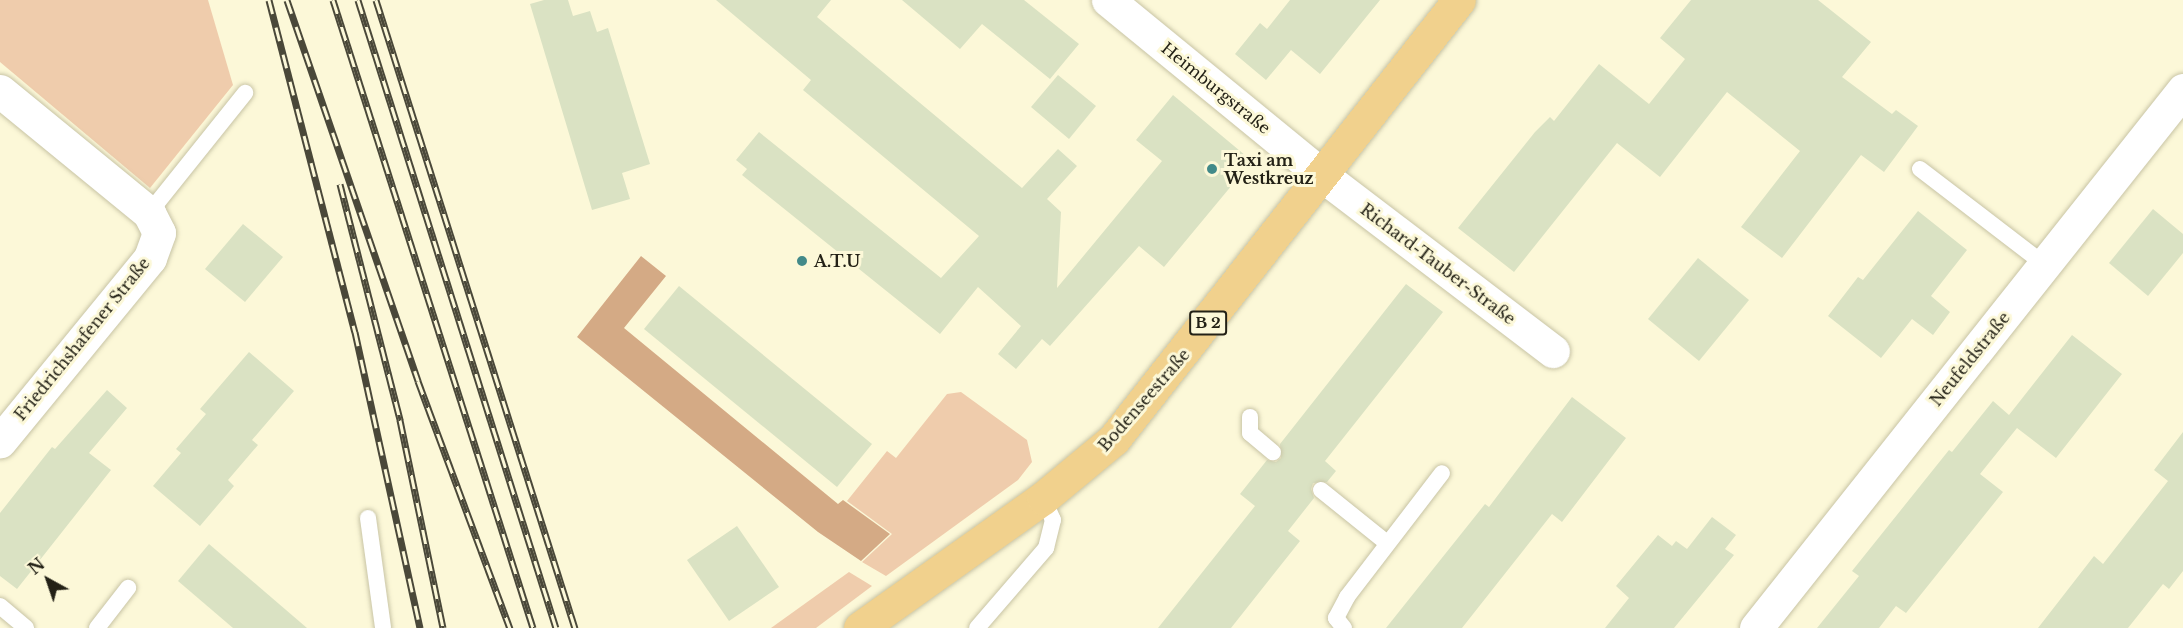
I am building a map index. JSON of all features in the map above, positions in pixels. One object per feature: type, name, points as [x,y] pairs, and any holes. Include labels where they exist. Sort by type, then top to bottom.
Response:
[{"type":"main road","name":"Bodenseestraße","points":[[860,628],[1043,498],[1087,464],[1127,424],[1459,0]]},
{"type":"street","name":"Heimburgstraße","points":[[1108,0],[1323,176]]},
{"type":"street","name":"Neufeldstraße","points":[[1756,628],[2183,90]]},
{"type":"street","points":[[0,91],[148,213]]},
{"type":"street","name":"Richard-Tauber-Straße","points":[[1323,176],[1553,351]]},
{"type":"street","name":"Friedrichshafener Straße","points":[[0,441],[150,258],[159,233],[148,213]]},
{"type":"lane","points":[[148,213],[245,93]]},
{"type":"lane","points":[[1920,169],[2045,265]]},
{"type":"lane","points":[[1250,417],[1250,433],[1273,452]]},
{"type":"lane","points":[[1344,628],[1336,618],[1342,608],[1387,543],[1443,473]]},
{"type":"lane","points":[[1321,490],[1387,543]]},
{"type":"lane","points":[[977,628],[1046,548],[1053,520],[1043,498]]},
{"type":"lane","points":[[368,518],[383,628]]},
{"type":"lane","points":[[97,628],[128,588]]},
{"type":"lane","points":[[0,606],[26,628]]},
{"type":"shaded area","points":[[0,0],[208,0],[233,85],[150,188],[0,62]]},
{"type":"shaded area","points":[[641,256],[666,276],[624,328],[838,504],[843,500],[890,534],[861,561],[818,532],[577,337]]},
{"type":"shaded area","points":[[961,392],[1027,440],[1032,462],[1018,480],[886,576],[862,562],[892,534],[847,501],[887,451],[896,458],[947,394]]},
{"type":"shaded area","points":[[849,572],[872,586],[816,628],[771,628]]},
{"type":"building","points":[[544,0],[568,0],[573,16],[590,11],[597,32],[608,28],[650,164],[622,173],[630,199],[592,210],[530,4]]},
{"type":"building","points":[[716,0],[831,0],[817,17],[1022,188],[1058,149],[1077,166],[1047,199],[1061,212],[1057,288],[1162,161],[1136,140],[1173,95],[1252,161],[1164,267],[1139,246],[1050,346],[1042,339],[1016,369],[998,354],[1021,326],[978,287],[940,334],[742,175],[747,169],[736,160],[759,132],[941,278],[979,236],[803,90],[811,80]]},
{"type":"building","points":[[902,0],[1024,0],[1079,44],[1050,79],[982,24],[960,49]]},
{"type":"building","points":[[1290,0],[1380,0],[1320,74],[1291,50],[1266,80],[1235,54],[1260,23],[1267,29]]},
{"type":"building","points":[[1691,0],[1818,0],[1871,42],[1842,77],[1892,114],[1896,110],[1918,126],[1884,172],[1861,155],[1782,258],[1741,227],[1800,151],[1727,92],[1660,177],[1617,143],[1514,272],[1458,228],[1535,132],[1550,117],[1554,121],[1599,64],[1649,104],[1685,59],[1660,38]]},
{"type":"building","points":[[1058,75],[1096,106],[1069,139],[1031,107]]},
{"type":"building","points":[[2153,209],[2183,234],[2183,253],[2148,296],[2109,263]]},
{"type":"building","points":[[1918,211],[1967,250],[1931,296],[1950,312],[1933,335],[1912,319],[1881,358],[1828,316],[1858,277],[1863,280]]},
{"type":"building","points":[[243,224],[283,257],[245,302],[205,269]]},
{"type":"building","points":[[1698,258],[1749,300],[1699,361],[1648,319]]},
{"type":"building","points":[[1406,284],[1443,312],[1325,461],[1336,471],[1327,482],[1313,483],[1311,489],[1314,498],[1288,531],[1300,541],[1231,628],[1158,628],[1255,506],[1240,494],[1267,460],[1276,462],[1281,458],[1280,444]]},
{"type":"building","points":[[679,286],[872,444],[837,487],[644,329]]},
{"type":"building","points":[[2072,335],[2122,374],[2056,458],[2017,428],[1980,474],[2003,492],[1906,613],[1896,606],[1879,628],[1817,628],[1859,576],[1852,571],[1949,450],[1952,452],[1993,401],[2009,415]]},
{"type":"building","points":[[249,352],[294,391],[252,440],[258,445],[228,480],[234,486],[200,526],[153,486],[181,453],[176,449],[206,414],[200,409]]},
{"type":"building","points":[[107,390],[127,408],[89,453],[111,470],[17,589],[0,576],[0,513],[52,447],[55,449]]},
{"type":"building","points":[[1572,397],[1626,438],[1562,522],[1552,514],[1462,628],[1386,628],[1485,504],[1489,507]]},
{"type":"building","points":[[2183,432],[2183,571],[2169,589],[2163,584],[2128,628],[2038,628],[2094,556],[2103,564],[2168,481],[2154,470]]},
{"type":"building","points":[[1712,517],[1736,535],[1725,549],[1734,555],[1674,628],[1605,628],[1629,598],[1616,586],[1658,535],[1672,546],[1676,541],[1687,549]]},
{"type":"building","points":[[737,526],[779,587],[729,621],[687,560]]},
{"type":"building","points":[[209,544],[307,628],[233,628],[178,581]]},
{"type":"railway","points":[[269,0],[355,332],[420,628]]},
{"type":"railway","points":[[287,0],[418,381],[510,628]]},
{"type":"railway","points":[[333,0],[533,628]]},
{"type":"railway","points":[[358,0],[556,628]]},
{"type":"railway","points":[[376,0],[575,628]]},
{"type":"railway","points":[[340,184],[400,420],[443,628]]},
{"type":"place","name":"Taxi am Westkreuz","points":[[1212,169]]},
{"type":"place","name":"A.T.U","points":[[802,261]]}]
